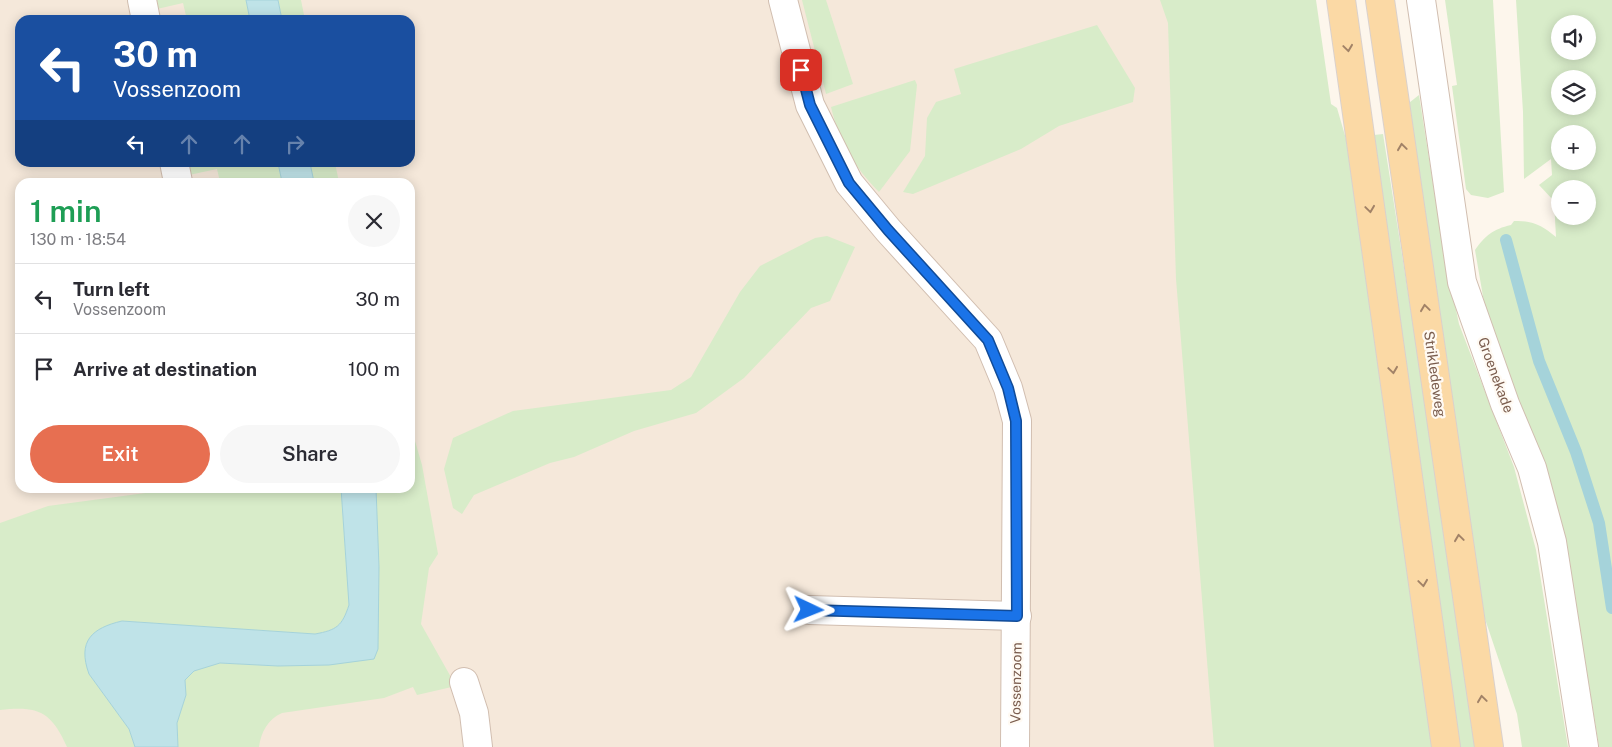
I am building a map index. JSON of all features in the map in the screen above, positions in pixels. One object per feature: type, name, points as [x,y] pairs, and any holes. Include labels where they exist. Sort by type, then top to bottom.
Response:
[{"type":"main road","points":[[1341,0],[1446,747]]},
{"type":"main road","name":"Strikledeweg","points":[[1380,0],[1489,747]]},
{"type":"street","points":[[142,0],[145,15]]},
{"type":"street","name":"Vossenzoom","points":[[783,0],[810,105],[849,183],[888,230],[988,340],[1008,388],[1016,421],[1017,616],[1015,747]]},
{"type":"street","name":"Groenekade","points":[[1421,0],[1462,282],[1505,404],[1532,468],[1552,542],[1584,747]]},
{"type":"street","points":[[809,610],[1017,616]]},
{"type":"street","points":[[464,682],[474,713],[478,747]]},
{"type":"shaded area","points":[[0,0],[1184,0],[1306,747],[0,747]]},
{"type":"green space","points":[[156,0],[246,0],[249,15],[186,15],[183,3],[157,9]]},
{"type":"green space","points":[[278,0],[301,0],[304,15],[281,15]]},
{"type":"green space","points":[[802,0],[826,0],[853,84],[826,94]]},
{"type":"green space","points":[[1160,0],[1316,0],[1331,104],[1337,108],[1346,139],[1433,747],[1214,747],[1176,279],[1168,23]]},
{"type":"green space","points":[[1445,0],[1493,0],[1504,192],[1488,198],[1471,195],[1466,189],[1452,86],[1457,85]]},
{"type":"green space","points":[[1516,0],[1612,0],[1612,747],[1599,747],[1568,555],[1555,498],[1485,308],[1475,250],[1490,234],[1511,225],[1514,221],[1537,224],[1556,237],[1555,225],[1596,225],[1596,180],[1551,180],[1551,198],[1539,185],[1552,175],[1552,170],[1596,170],[1596,125],[1551,125],[1551,159],[1524,179],[1523,112]]},
{"type":"green space","points":[[1097,25],[1135,88],[1133,102],[1059,126],[1021,149],[913,194],[903,192],[925,156],[927,118],[936,102],[961,94],[954,69]]},
{"type":"green space","points":[[915,80],[917,85],[910,151],[879,192],[862,173],[849,153],[838,131],[831,107]]},
{"type":"green space","points":[[1419,95],[1443,247],[1459,324],[1514,467],[1536,550],[1568,747],[1522,747],[1517,714],[1483,613],[1405,106]]},
{"type":"green space","points":[[1383,134],[1478,747],[1458,747],[1374,135]]},
{"type":"green space","points":[[188,167],[279,167],[281,178],[219,178],[217,169],[189,175]]},
{"type":"green space","points":[[311,167],[336,167],[338,178],[313,178]]},
{"type":"green space","points":[[827,236],[855,247],[830,301],[811,308],[744,378],[696,413],[634,431],[574,457],[550,463],[474,495],[462,514],[453,508],[444,469],[453,438],[513,411],[671,390],[691,377],[740,292],[760,266],[815,238]]},
{"type":"green space","points":[[415,441],[422,465],[438,554],[429,568],[421,624],[456,686],[417,695],[413,687],[384,698],[282,713],[269,722],[261,736],[259,747],[178,747],[177,723],[186,695],[185,680],[194,671],[220,663],[278,666],[329,665],[378,649],[379,567],[376,493],[415,493]]},
{"type":"green space","points":[[146,493],[341,493],[349,605],[344,618],[338,626],[329,631],[315,634],[122,621],[89,674],[129,729],[135,747],[67,747],[55,725],[42,714],[34,710],[24,709],[0,710],[0,523],[48,506]]},
{"type":"water","points":[[246,0],[278,0],[281,15],[249,15]]},
{"type":"water","points":[[279,167],[311,167],[313,178],[281,178]]},
{"type":"water","points":[[341,493],[376,493],[379,567],[378,649],[374,659],[329,665],[278,666],[220,663],[194,671],[185,680],[186,695],[177,723],[178,747],[135,747],[129,729],[89,674],[86,663],[86,645],[95,632],[122,621],[315,634],[329,631],[338,626],[344,618],[349,605]]},
{"type":"waterway","points":[[1506,240],[1539,361],[1576,452],[1599,523],[1612,608]]},
{"type":"route","points":[[801,70],[810,105],[849,183],[888,230],[988,340],[1008,388],[1016,421],[1017,450],[1017,616],[809,610]]}]
